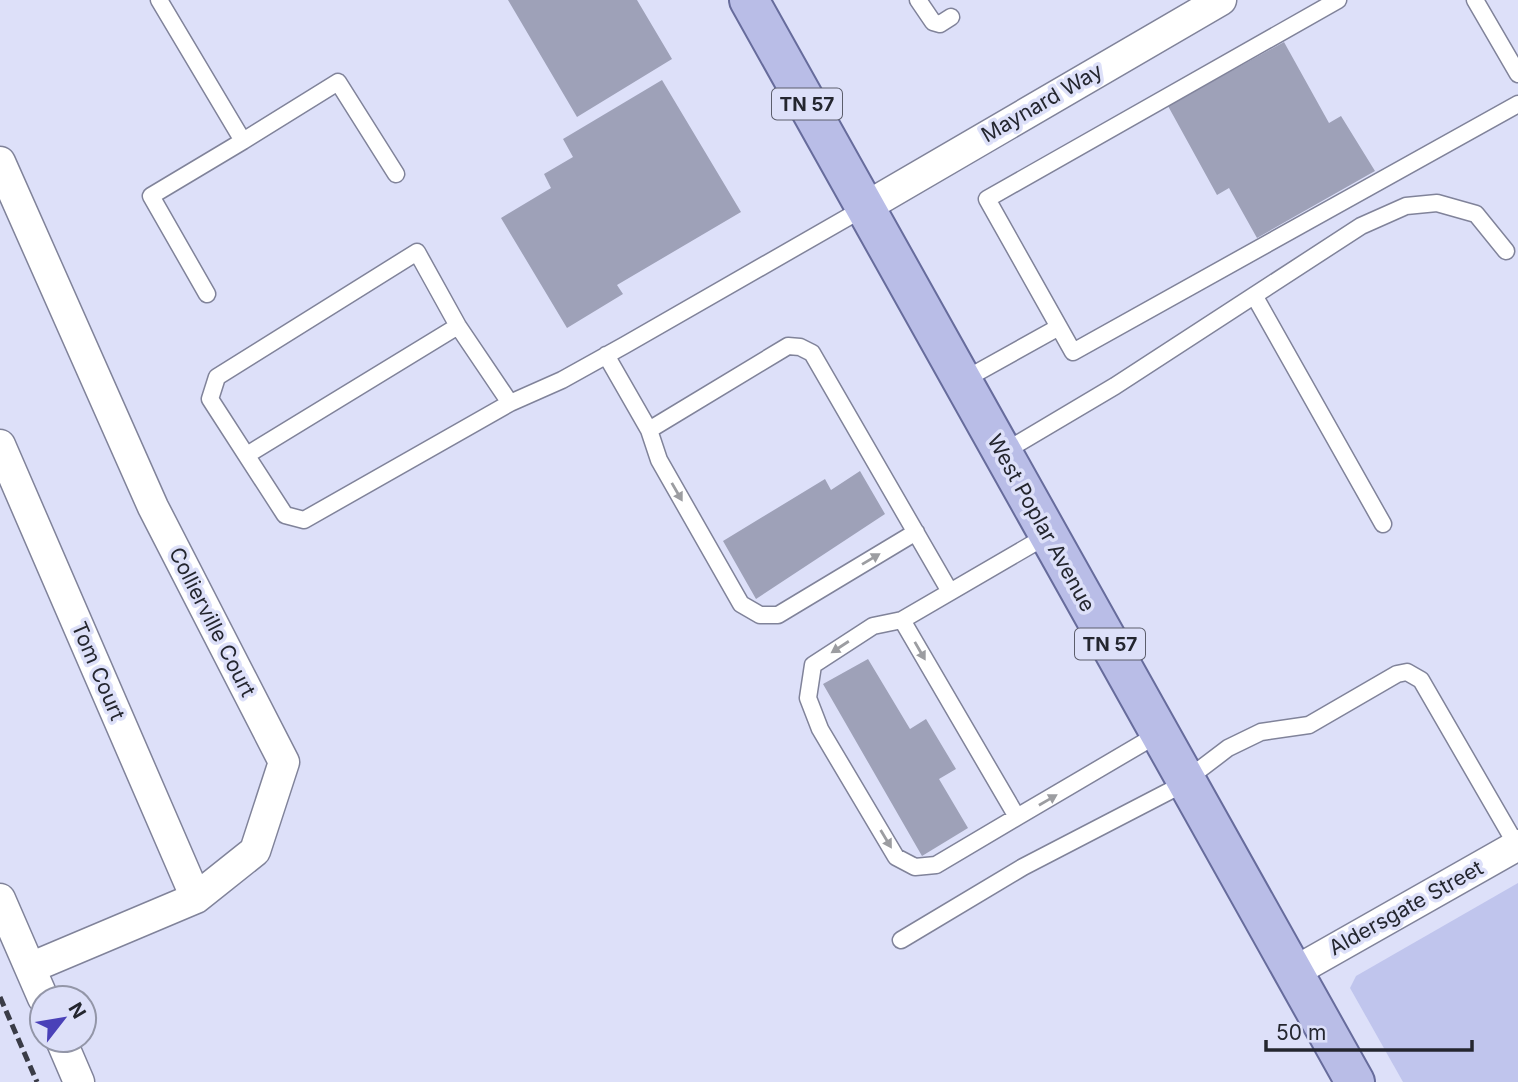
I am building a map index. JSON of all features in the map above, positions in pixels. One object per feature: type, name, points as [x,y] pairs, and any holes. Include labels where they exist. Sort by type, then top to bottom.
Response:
[{"type":"main road","name":"West Poplar Avenue","points":[[749,0],[1354,1082]]},
{"type":"street","name":"Maynard Way","points":[[864,208],[1221,0]]},
{"type":"street","name":"Collierville Court","points":[[0,162],[153,507],[284,762],[255,851],[196,898],[30,968]]},
{"type":"street","name":"Tom Court","points":[[0,444],[196,898]]},
{"type":"street","name":"Aldersgate Street","points":[[1294,972],[1517,845]]},
{"type":"street","points":[[0,899],[37,984]]},
{"type":"street","points":[[67,1054],[79,1082]]},
{"type":"lane","points":[[159,0],[243,141]]},
{"type":"lane","points":[[918,0],[933,22],[940,24],[951,17]]},
{"type":"lane","points":[[1338,0],[986,199],[1073,352],[1518,104]]},
{"type":"lane","points":[[1475,0],[1518,74]]},
{"type":"lane","points":[[207,294],[151,196],[338,82],[396,174]]},
{"type":"lane","points":[[1002,453],[1115,386],[1361,226],[1406,206],[1437,202],[1476,215],[1506,251]]},
{"type":"lane","points":[[510,403],[458,326],[417,252],[216,377],[210,400],[285,515],[303,520],[510,403],[562,380],[864,208]]},
{"type":"lane","points":[[1255,297],[1383,524]]},
{"type":"lane","points":[[247,455],[458,326]]},
{"type":"lane","points":[[962,381],[1059,327]]},
{"type":"lane","points":[[649,430],[788,346],[800,347],[812,353],[949,590]]},
{"type":"lane","points":[[606,355],[649,430],[659,460],[741,604],[760,615],[778,615],[916,532]]},
{"type":"lane","points":[[1048,535],[949,590],[902,620],[873,626],[813,665],[808,698],[827,740],[896,857],[915,867],[936,865],[1160,733]]},
{"type":"lane","points":[[902,620],[1017,817]]},
{"type":"lane","points":[[901,940],[1023,867],[1186,781],[1228,748],[1261,732],[1309,725],[1396,674],[1408,672],[1421,680],[1517,845]]},
{"type":"shaded area","points":[[1518,883],[1518,1082],[1403,1082],[1350,988],[1356,976]]},
{"type":"building","points":[[508,0],[637,0],[672,59],[577,117]]},
{"type":"building","points":[[1284,42],[1329,123],[1341,116],[1375,171],[1257,238],[1229,188],[1217,195],[1168,106]]},
{"type":"building","points":[[662,80],[741,212],[617,285],[623,294],[567,328],[501,218],[551,188],[544,174],[573,157],[563,139]]},
{"type":"building","points":[[860,471],[885,514],[756,599],[723,541],[825,479],[831,490]]},
{"type":"building","points":[[868,659],[910,729],[926,719],[956,769],[939,779],[968,828],[922,856],[823,684]]},
{"type":"railway","points":[[0,997],[37,1082]]}]
